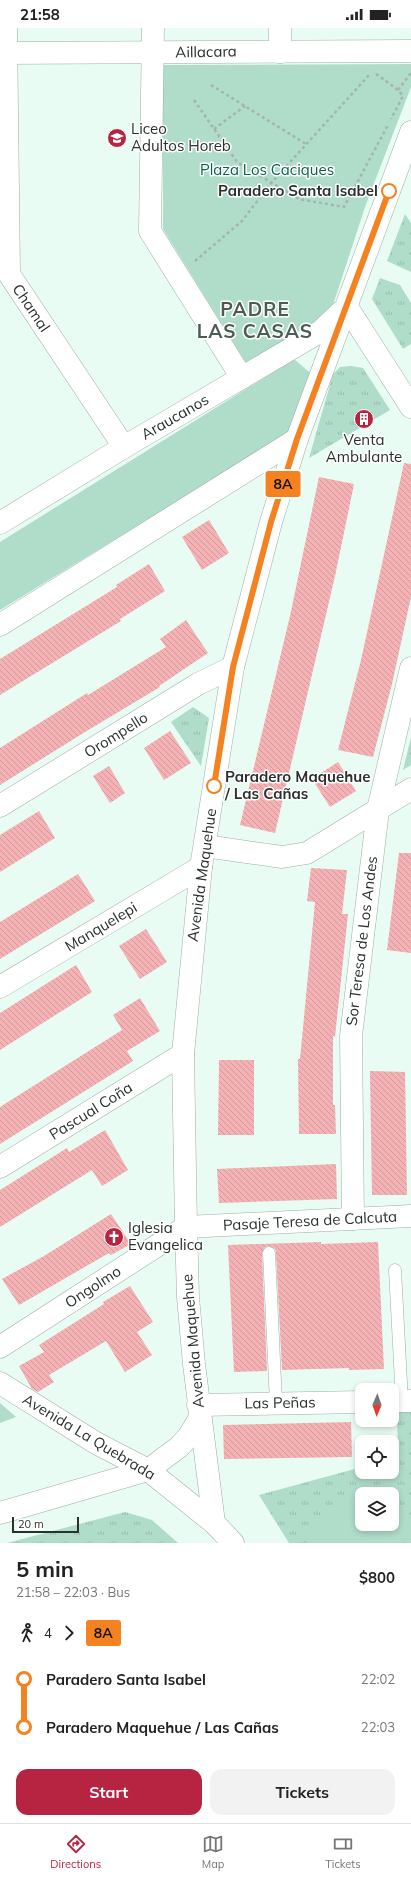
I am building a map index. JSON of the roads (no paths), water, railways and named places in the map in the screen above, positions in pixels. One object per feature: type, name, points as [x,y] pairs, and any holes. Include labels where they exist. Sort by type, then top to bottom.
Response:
[{"type":"street","name":"Chamal","points":[[6,28],[3,53],[9,274],[124,447]]},
{"type":"street","points":[[153,28],[150,231],[242,378]]},
{"type":"street","points":[[280,28],[280,52]]},
{"type":"street","name":"Aillacara","points":[[3,53],[411,51]]},
{"type":"street","name":"Avenida Maquehue","points":[[214,1523],[198,1412],[188,1297],[183,1054],[203,857],[233,667],[271,522],[297,439],[411,132]]},
{"type":"street","points":[[347,307],[411,407]]},
{"type":"street","name":"Araucanos","points":[[1,520],[321,332],[347,307]]},
{"type":"street","points":[[0,624],[297,439]]},
{"type":"street","name":"Orompello","points":[[0,806],[198,684],[233,667]]},
{"type":"street","name":"Sor Teresa de Los Andes","points":[[353,1219],[351,1036],[378,810],[411,668]]},
{"type":"street","points":[[203,857],[282,857],[298,855],[315,849],[411,789]]},
{"type":"street","name":"Manquelepi","points":[[0,987],[203,857]]},
{"type":"street","name":"Pascual Coña","points":[[0,1167],[183,1054]]},
{"type":"street","name":"Pasaje Teresa de Calcuta","points":[[186,1227],[411,1216]]},
{"type":"street","name":"Ongolmo","points":[[0,1347],[186,1227]]},
{"type":"street","name":"Avenida La Quebrada","points":[[0,1383],[84,1436],[148,1470],[214,1523]]},
{"type":"street","name":"Las Peñas","points":[[198,1412],[276,1403],[355,1402]]},
{"type":"street","points":[[0,1513],[148,1470],[179,1447],[189,1436],[198,1412]]},
{"type":"street","points":[[214,1523],[233,1543]]},
{"type":"lane","points":[[269,1253],[276,1403]]},
{"type":"lane","points":[[395,1270],[402,1401]]},
{"type":"place","name":"Liceo Adultos Horeb","points":[[117,138]]},
{"type":"place","name":"Paradero Santa Isabel","points":[[389,191]]},
{"type":"place","name":"Venta Ambulante","points":[[364,419]]},
{"type":"place","name":"Paradero Maquehue / Las Cañas","points":[[214,786]]},
{"type":"place","name":"Iglesia Evangelica","points":[[114,1237]]},
{"type":"district","name":"PADRE LAS CASAS","points":[[255,320]]},
{"type":"park label","name":"Plaza Los Caciques","points":[[267,170]]}]
